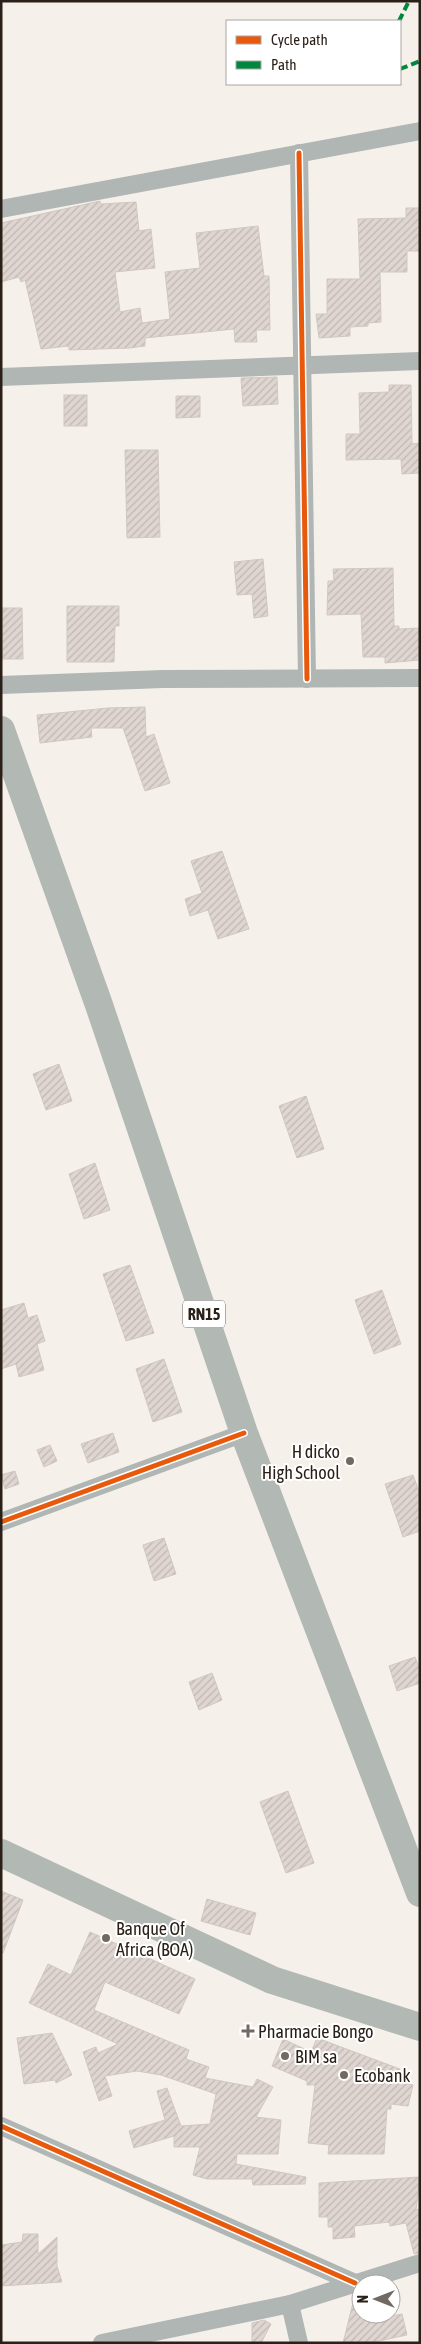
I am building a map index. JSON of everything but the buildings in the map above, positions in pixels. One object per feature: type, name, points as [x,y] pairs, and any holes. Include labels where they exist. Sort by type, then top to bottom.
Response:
[{"type":"main road","name":"RN15","points":[[1,730],[102,1014],[244,1433],[420,1893]]},
{"type":"main road","points":[[1,1853],[272,1980],[420,2027]]},
{"type":"street","points":[[1,209],[420,130]]},
{"type":"street","points":[[299,153],[307,679]]},
{"type":"street","points":[[1,378],[301,365],[420,362]]},
{"type":"street","points":[[1,686],[163,679],[420,678]]},
{"type":"street","points":[[1,1522],[244,1433]]},
{"type":"street","points":[[1,2126],[351,2281]]},
{"type":"street","points":[[384,2274],[420,2263]]},
{"type":"street","points":[[102,2343],[290,2304],[351,2284]]},
{"type":"street","points":[[290,2304],[299,2343]]},
{"type":"marked path","points":[[400,20],[409,1]]},
{"type":"marked path","points":[[401,69],[420,61]]},
{"type":"cycle path","points":[[299,153],[307,679]]},
{"type":"cycle path","points":[[1,1522],[244,1433]]},
{"type":"cycle path","points":[[1,2126],[351,2281]]},
{"type":"place","name":"H dicko High School","points":[[350,1461]]},
{"type":"place","name":"Banque Of Africa (BOA)","points":[[106,1938]]},
{"type":"place","name":"Pharmacie Bongo","points":[[248,2031]]},
{"type":"place","name":"BIM sa","points":[[285,2056]]},
{"type":"place","name":"Ecobank","points":[[344,2075]]}]
